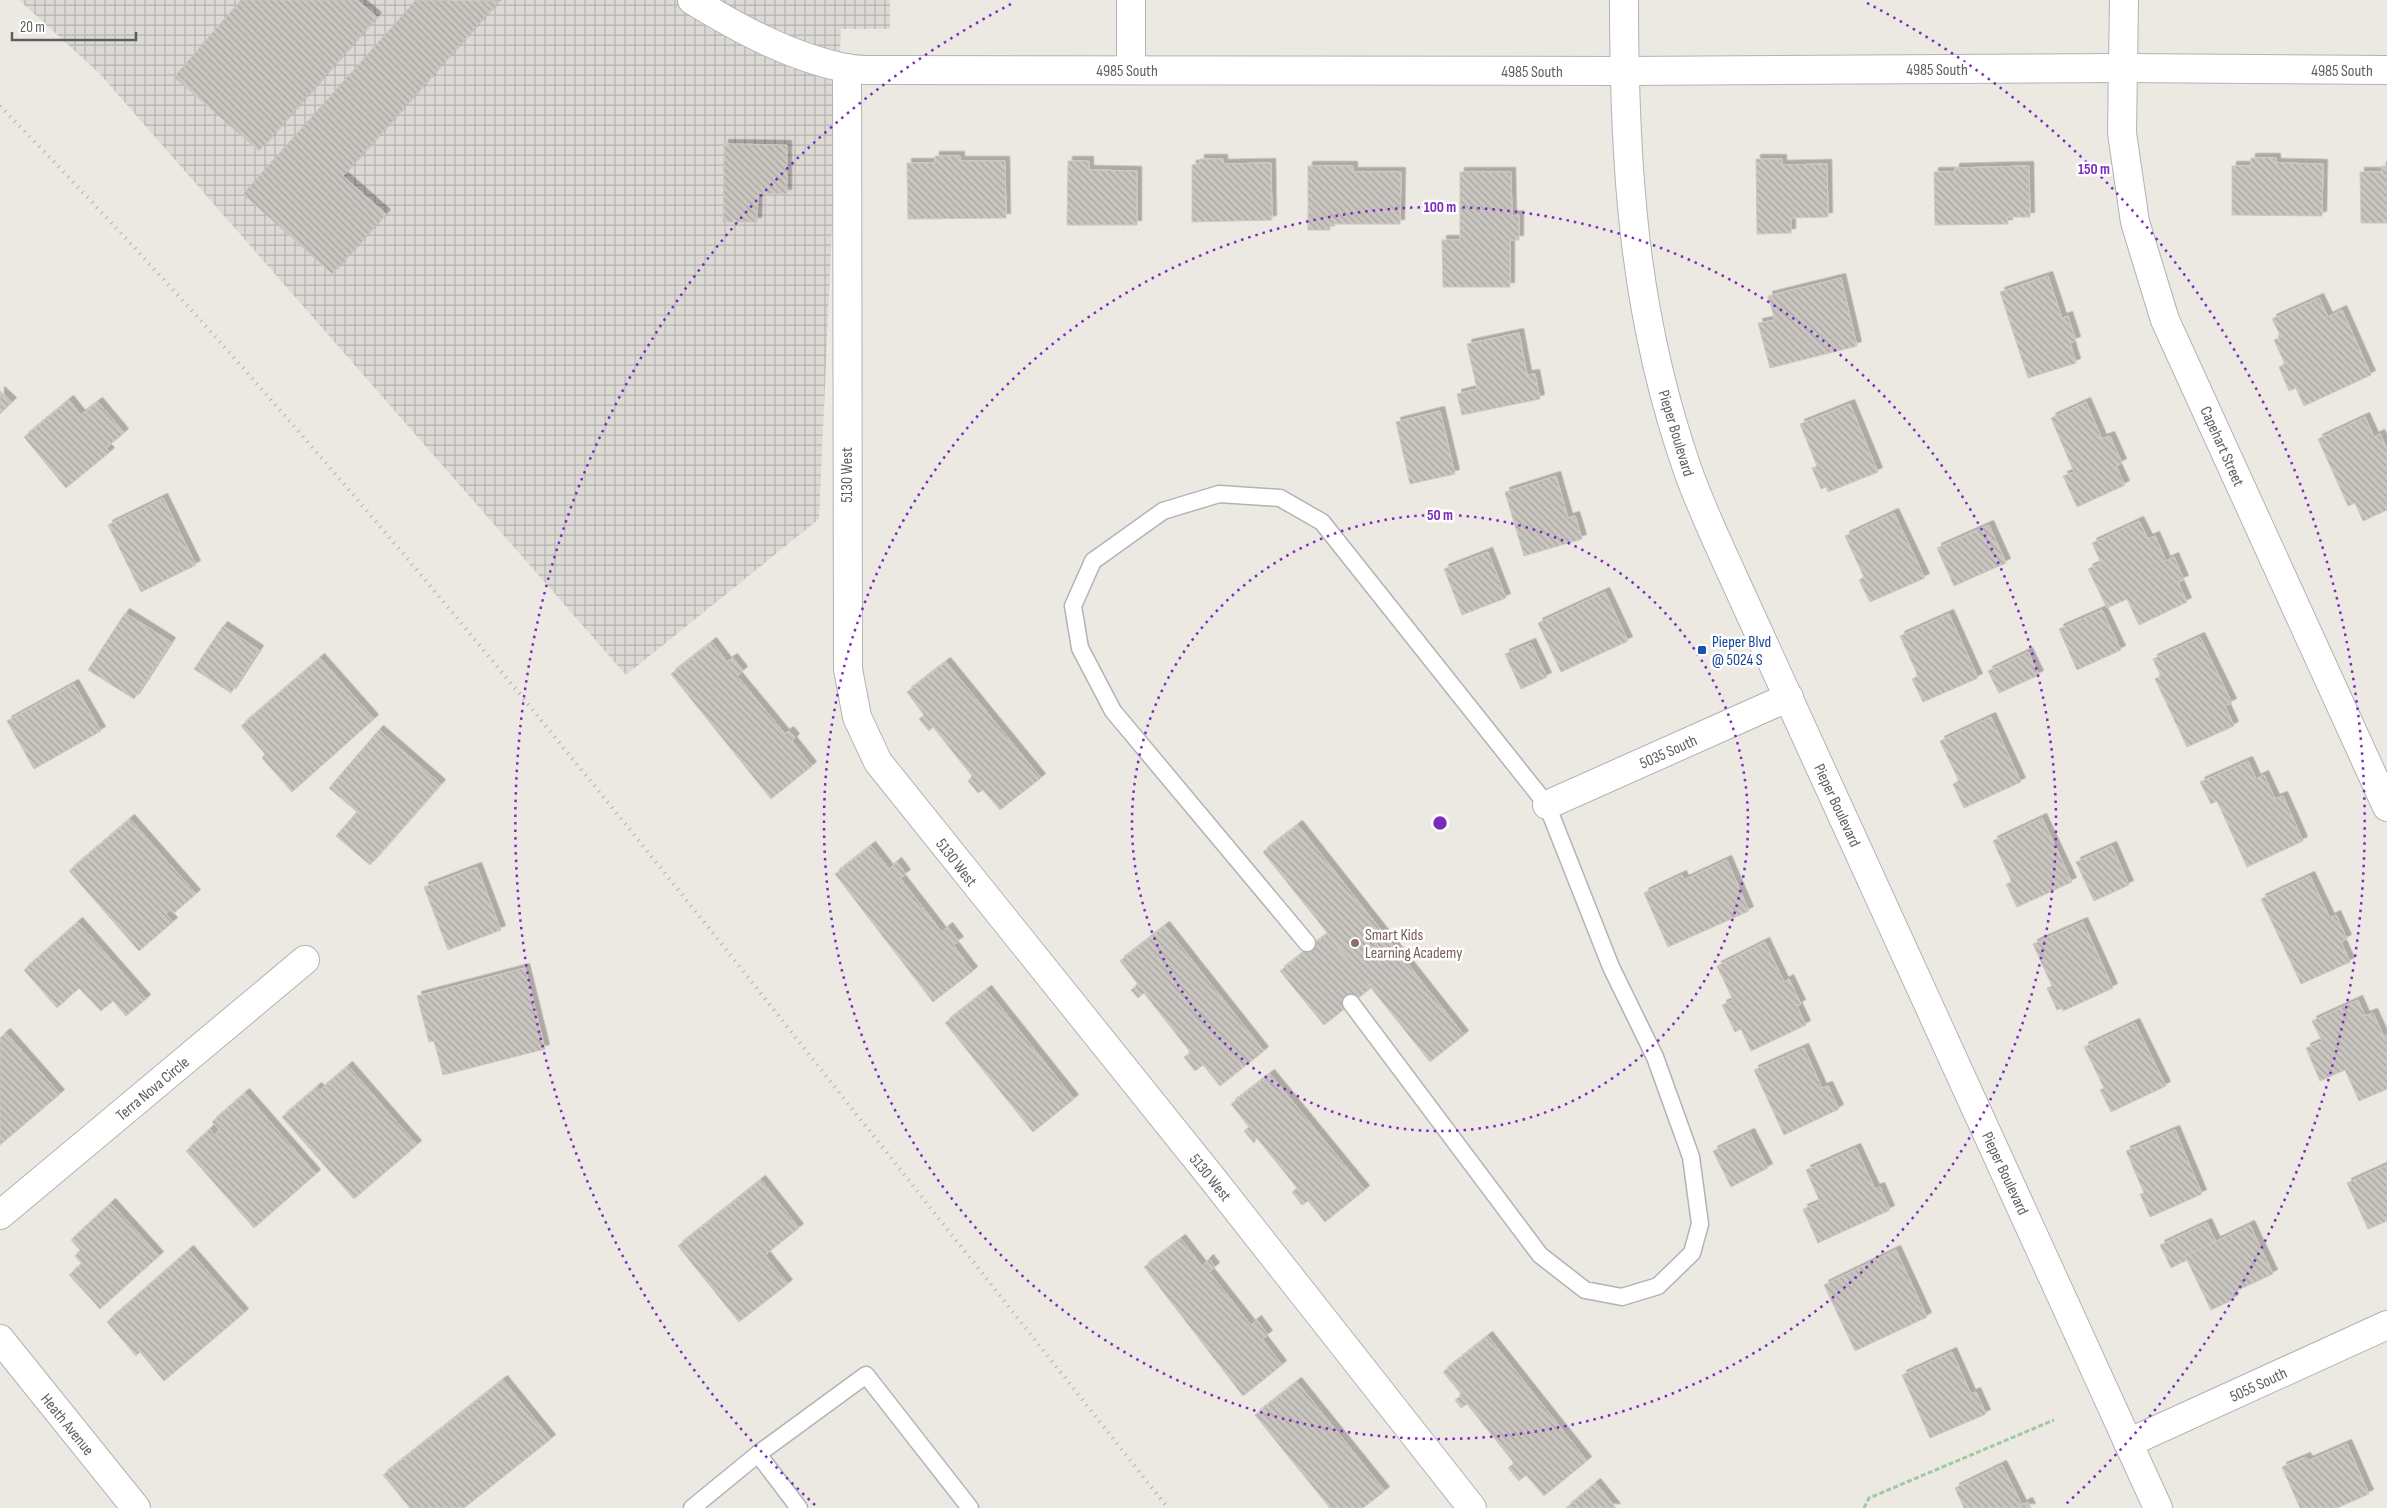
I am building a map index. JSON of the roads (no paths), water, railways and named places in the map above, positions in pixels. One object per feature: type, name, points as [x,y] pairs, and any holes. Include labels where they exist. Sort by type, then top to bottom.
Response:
[{"type":"street","name":"4985 South","points":[[692,0],[725,20],[804,58],[847,68],[891,70],[1623,71],[2123,68],[2387,70]]},
{"type":"street","points":[[1131,0],[1131,70]]},
{"type":"street","name":"Pieper Boulevard","points":[[1624,0],[1623,71],[1632,221],[1642,296],[1658,370],[1688,472],[1731,572],[2158,1508]]},
{"type":"street","name":"Capehart Street","points":[[2124,0],[2122,133],[2135,222],[2166,320],[2379,766],[2387,807]]},
{"type":"street","name":"5130 West","points":[[847,68],[848,669],[857,717],[878,762],[1218,1186],[1472,1508]]},
{"type":"street","name":"5035 South","points":[[1547,805],[1789,698]]},
{"type":"street","name":"Terra Nova Circle","points":[[0,1215],[305,960]]},
{"type":"street","name":"5055 South","points":[[2128,1443],[2387,1324]]},
{"type":"street","name":"Heath Avenue","points":[[0,1339],[136,1508]]},
{"type":"lane","points":[[1307,943],[1113,711],[1080,648],[1073,606],[1093,560],[1162,511],[1219,494],[1280,498],[1322,522],[1547,805],[1611,967],[1655,1058],[1691,1157],[1700,1224],[1692,1253],[1658,1286],[1622,1297],[1585,1290],[1540,1255],[1351,1003]]},
{"type":"lane","points":[[692,1508],[758,1454],[866,1375],[970,1508]]},
{"type":"lane","points":[[758,1454],[799,1508]]},
{"type":"railway","points":[[0,106],[96,206],[282,412],[462,624],[724,947],[1168,1508]]},
{"type":"place","name":"Pieper Blvd @ 5024 S","points":[[1702,650]]},
{"type":"place","name":"Smart Kids Learning Academy","points":[[1355,943]]}]
